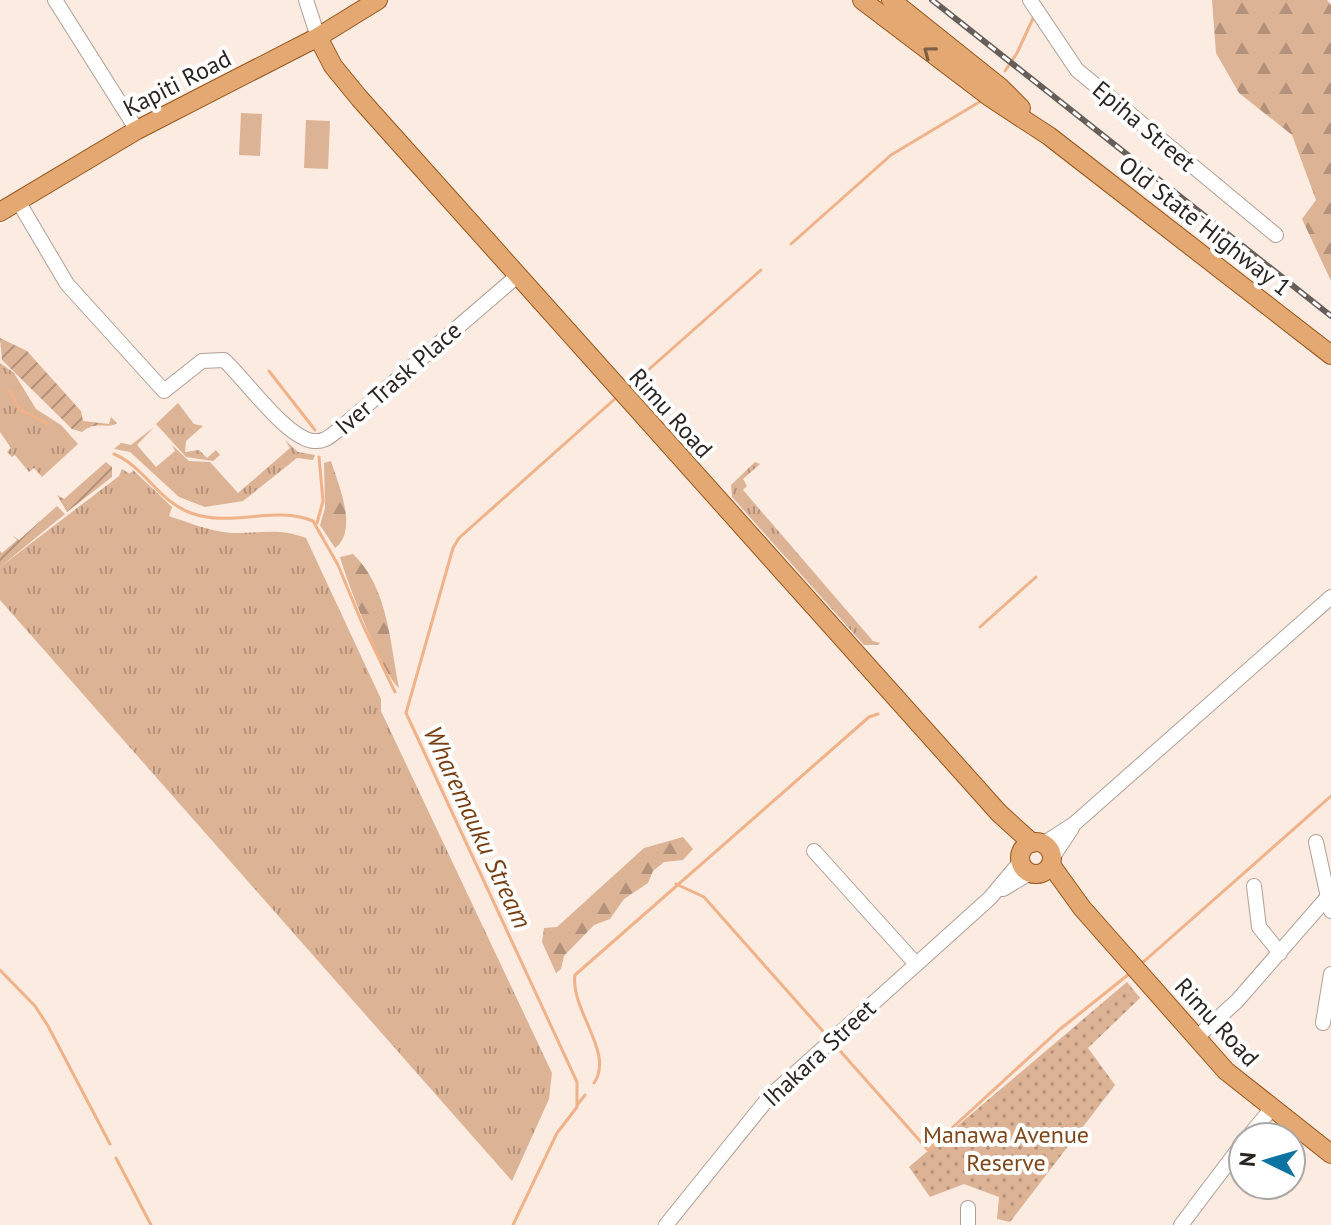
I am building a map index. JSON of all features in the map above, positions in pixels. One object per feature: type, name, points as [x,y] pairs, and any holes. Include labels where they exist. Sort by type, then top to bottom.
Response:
[{"type":"main road","name":"Kapiti Road","points":[[0,212],[137,130],[318,37],[378,0]]},
{"type":"main road","name":"Old State Highway 1","points":[[876,4],[991,89],[1331,355]]},
{"type":"main road","name":"Rimu Road","points":[[318,37],[333,66],[360,99],[516,277],[999,813],[1036,859],[1226,1071],[1331,1154]]},
{"type":"street","points":[[55,0],[137,130]]},
{"type":"street","points":[[306,0],[318,37]]},
{"type":"street","name":"Epiha Street","points":[[1030,0],[1077,70],[1109,100],[1276,235]]},
{"type":"street","name":"Iver Trask Place","points":[[18,201],[67,284],[164,391],[202,361],[224,360],[294,433],[307,440],[324,441],[516,277]]},
{"type":"street","name":"Ihakara Street","points":[[666,1225],[770,1096],[822,1046],[1331,597]]},
{"type":"street","points":[[1197,1037],[1237,1001],[1329,901],[1316,842]]},
{"type":"street","points":[[814,851],[916,964]]},
{"type":"street","points":[[1254,886],[1259,927],[1280,953]]},
{"type":"street","points":[[1323,1023],[1331,974]]},
{"type":"street","points":[[1261,1121],[1272,1108]]},
{"type":"street","points":[[1181,1225],[1227,1164]]},
{"type":"street","points":[[968,1208],[968,1225]]},
{"type":"green space","points":[[1212,0],[1327,0],[1331,5],[1331,281],[1302,219],[1316,200],[1292,135],[1239,93],[1216,53]]},
{"type":"green space","points":[[241,113],[262,114],[260,156],[239,155]]},
{"type":"green space","points":[[306,120],[330,121],[328,169],[304,168]]},
{"type":"green space","points":[[0,338],[27,351],[81,411],[83,421],[109,424],[111,417],[117,423],[87,428],[82,432],[72,429],[2,360]]},
{"type":"green space","points":[[0,363],[14,373],[36,409],[61,425],[78,444],[42,477],[34,468],[29,472],[15,455],[12,457],[7,452],[11,448],[0,432]]},
{"type":"green space","points":[[178,403],[194,424],[203,426],[186,441],[185,452],[199,450],[207,458],[216,450],[220,455],[213,461],[186,457],[156,424]]},
{"type":"green space","points":[[154,427],[137,445],[156,467],[175,451],[172,445],[189,461],[210,462],[238,493],[290,448],[285,440],[298,452],[315,455],[313,460],[297,458],[243,501],[205,507],[179,497],[130,452],[114,449],[121,443],[131,445]]},
{"type":"green space","points":[[331,461],[346,519],[342,540],[335,548],[320,525],[325,508],[324,463]]},
{"type":"green space","points":[[106,462],[112,467],[112,477],[67,512],[57,495],[64,499]]},
{"type":"green space","points":[[755,462],[760,464],[743,479],[747,486],[743,490],[873,641],[880,643],[878,645],[864,645],[732,497],[731,485]]},
{"type":"green space","points":[[122,469],[130,474],[133,470],[172,507],[169,516],[223,532],[277,532],[306,538],[381,699],[381,711],[552,1073],[549,1099],[512,1181],[0,600],[0,567],[119,476]]},
{"type":"green space","points":[[57,506],[65,514],[0,567],[0,551],[2,553],[17,540],[12,535],[19,540]]},
{"type":"green space","points":[[353,554],[365,567],[381,599],[399,688],[375,647],[344,569],[340,557]]},
{"type":"green space","points":[[683,837],[693,849],[683,860],[664,862],[653,871],[648,883],[624,899],[610,919],[594,925],[564,956],[561,969],[556,973],[542,942],[544,928],[557,927],[644,848]]},
{"type":"green space","name":"Manawa Avenue Reserve","points":[[1127,982],[1140,998],[1088,1048],[1115,1085],[1010,1222],[997,1219],[999,1197],[964,1184],[930,1197],[909,1167]]},
{"type":"waterway","name":"Wharemauku Stream","points":[[1005,71],[1035,14]]},
{"type":"waterway","name":"Wharemauku Stream","points":[[791,244],[891,155],[981,101]]},
{"type":"waterway","name":"Wharemauku Stream","points":[[629,387],[761,270]]},
{"type":"waterway","points":[[269,371],[315,430]]},
{"type":"waterway","points":[[10,391],[19,409],[48,424]]},
{"type":"waterway","name":"Wharemauku Stream","points":[[513,1225],[557,1133],[577,1107],[577,1082],[406,713],[453,548],[459,538],[617,397]]},
{"type":"waterway","points":[[114,454],[135,467],[170,501],[191,513],[222,518],[283,515],[313,521],[338,565],[395,692]]},
{"type":"waterway","points":[[317,523],[323,501],[319,457]]},
{"type":"waterway","points":[[980,627],[1036,577]]},
{"type":"waterway","points":[[594,1083],[599,1071],[599,1058],[579,1002],[575,975],[869,717],[878,714]]},
{"type":"waterway","points":[[1141,964],[1331,796]]},
{"type":"waterway","points":[[676,884],[704,897],[829,1038]]},
{"type":"waterway","points":[[0,970],[35,1006],[48,1026],[110,1144]]},
{"type":"waterway","points":[[834,1044],[928,1150],[1059,1030],[1129,974]]},
{"type":"waterway","points":[[578,1104],[585,1095]]},
{"type":"waterway","points":[[116,1158],[151,1225]]},
{"type":"railway","points":[[932,0],[1331,316]]}]
